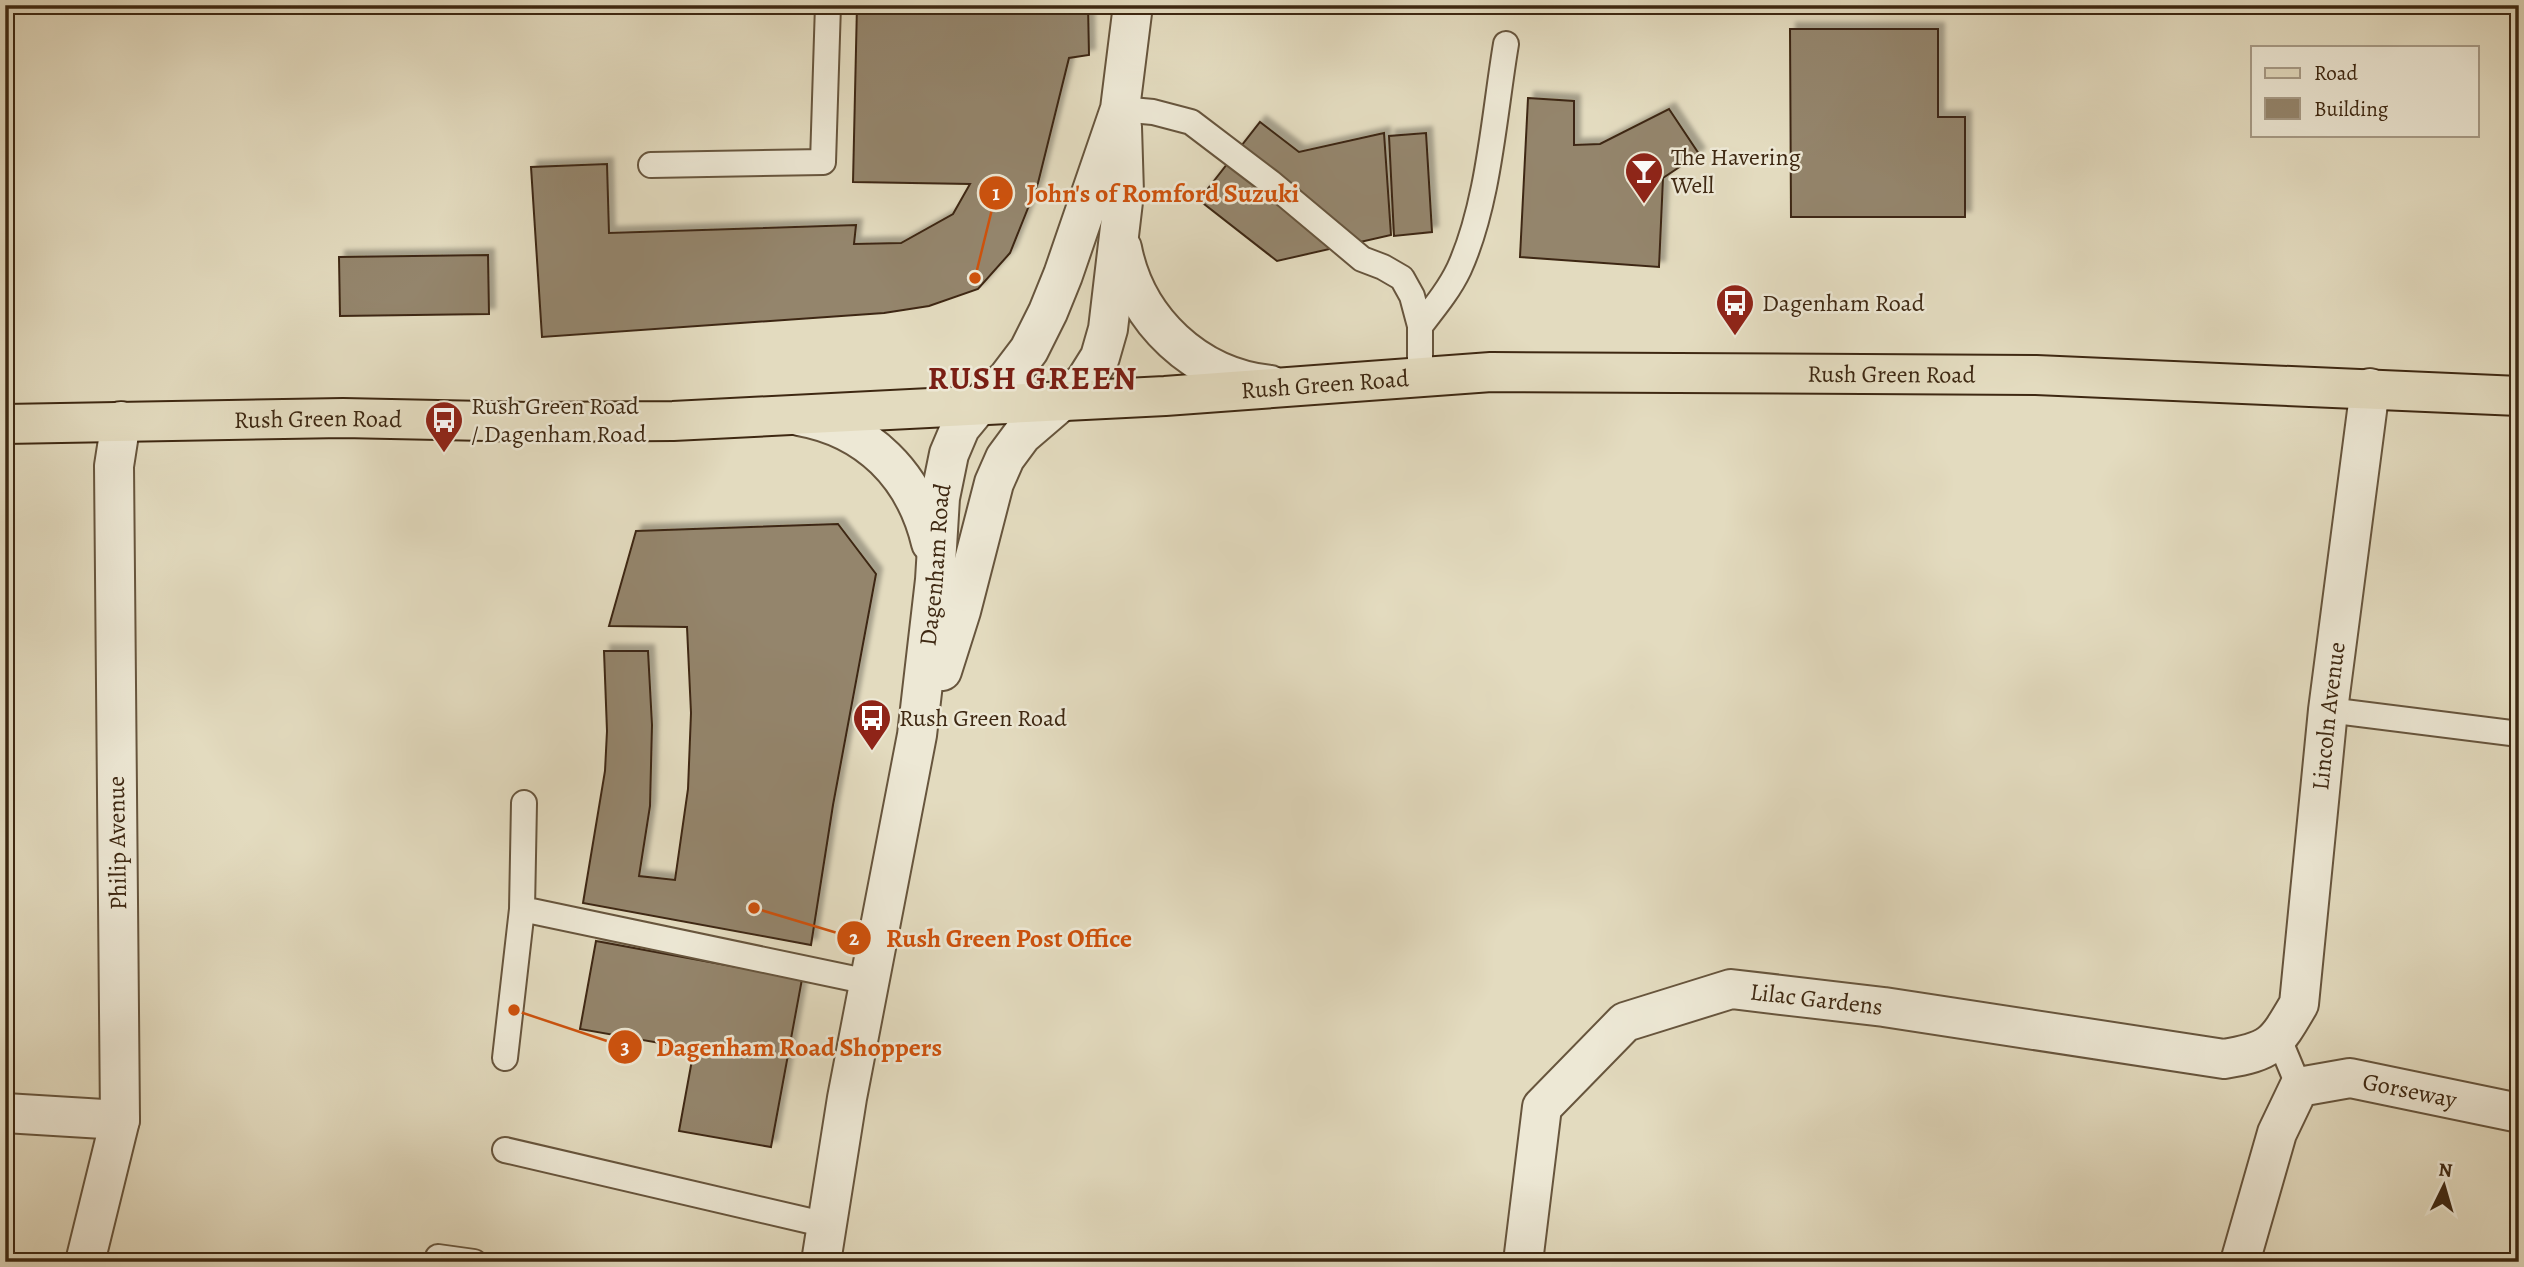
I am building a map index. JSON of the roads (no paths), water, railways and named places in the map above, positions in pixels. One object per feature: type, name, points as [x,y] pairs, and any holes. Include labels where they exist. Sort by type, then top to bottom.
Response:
[{"type":"main road","name":"Rush Green Road","points":[[5,424],[343,418],[531,422],[660,421],[1064,401],[1491,372],[1972,374],[2519,396]]},
{"type":"street","name":"Dagenham Road","points":[[994,483],[1005,458],[1022,435],[1085,381],[1100,356],[1108,328],[1120,236],[1124,193],[1120,109],[1133,5]]},
{"type":"street","name":"Dagenham Road","points":[[821,1262],[847,1098],[917,735],[935,580],[940,498],[949,454],[960,428],[979,405],[1007,379],[1029,350],[1048,312],[1120,109]]},
{"type":"street","points":[[1120,236],[1125,260],[1141,301],[1156,323],[1177,345],[1228,376],[1256,384],[1286,387]]},
{"type":"street","name":"Dagenham Road","points":[[1048,312],[1045,335],[1048,359],[1064,401]]},
{"type":"street","name":"Lincoln Avenue","points":[[2279,1039],[2299,1004],[2328,710],[2370,388]]},
{"type":"street","name":"Dagenham Road","points":[[917,735],[961,611],[994,483],[995,443],[989,422],[979,405]]},
{"type":"street","points":[[783,414],[818,420],[851,433],[880,453],[900,474],[925,518],[935,580]]},
{"type":"street","name":"Philip Avenue","points":[[85,1262],[120,1120],[114,466],[121,421]]},
{"type":"street","name":"Lilac Gardens","points":[[1523,1262],[1542,1107],[1625,1022],[1731,989],[1884,1007],[2224,1059],[2254,1054],[2279,1039]]},
{"type":"street","name":"Gorseway","points":[[2299,1087],[2350,1078],[2519,1113]]},
{"type":"street","points":[[2240,1262],[2277,1133],[2299,1087]]},
{"type":"street","points":[[5,1113],[120,1120]]},
{"type":"lane","points":[[651,165],[823,162],[828,5]]},
{"type":"lane","points":[[1420,326],[1458,270],[1468,244],[1480,204],[1506,44]]},
{"type":"lane","points":[[1120,109],[1153,112],[1191,122],[1270,182],[1362,259],[1402,278],[1412,296],[1420,326],[1420,376]]},
{"type":"lane","points":[[2328,710],[2519,734]]},
{"type":"lane","points":[[505,1058],[522,909],[524,803]]},
{"type":"lane","points":[[522,909],[869,982]]},
{"type":"lane","points":[[2279,1039],[2299,1087]]},
{"type":"lane","points":[[505,1150],[827,1225]]},
{"type":"lane","points":[[439,1256],[474,1262]]},
{"type":"place","name":"The Havering Well","points":[[1644,205]]},
{"type":"place","name":"John's of Romford Suzuki","points":[[975,278]]},
{"type":"place","name":"Dagenham Road","points":[[1735,337]]},
{"type":"place","name":"Rush Green Road / Dagenham Road","points":[[444,454]]},
{"type":"place","name":"Rush Green Road","points":[[872,752]]},
{"type":"place","name":"Rush Green Post Office","points":[[754,908]]},
{"type":"place","name":"Dagenham Road Shoppers","points":[[514,1010]]},
{"type":"district","name":"RUSH GREEN","points":[[1033,378]]}]
